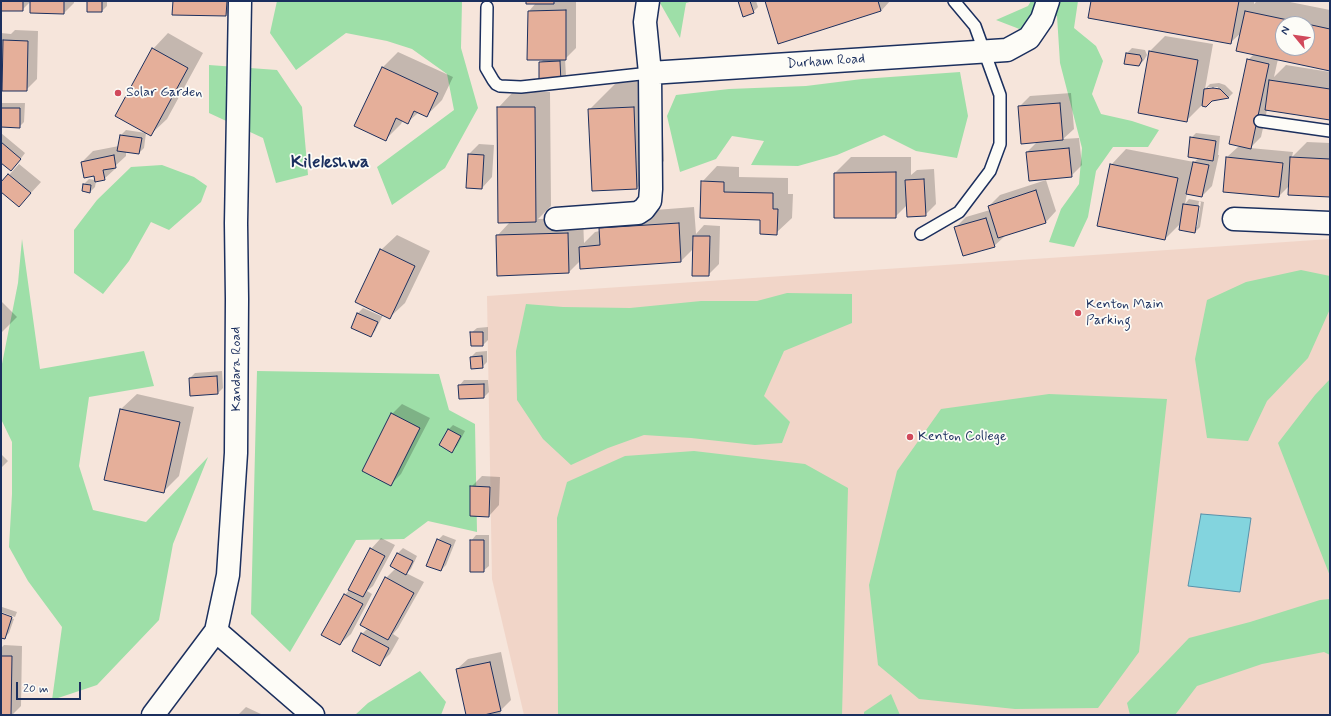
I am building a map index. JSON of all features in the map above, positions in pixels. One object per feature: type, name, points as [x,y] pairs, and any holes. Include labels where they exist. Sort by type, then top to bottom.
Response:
[{"type":"street","name":"Kandara Road","points":[[153,715],[216,631],[228,575],[236,453],[236,223],[240,1]]},
{"type":"street","points":[[556,219],[638,212],[644,209],[650,201],[650,73],[645,22],[648,1]]},
{"type":"street","name":"Durham Road","points":[[650,73],[1007,50],[1030,38],[1042,19],[1048,1]]},
{"type":"street","points":[[1234,219],[1330,223]]},
{"type":"street","points":[[216,631],[313,715]]},
{"type":"lane","points":[[921,234],[960,212],[990,171],[1000,144],[1000,95],[975,26],[954,1]]},
{"type":"lane","points":[[487,7],[486,68],[493,80],[500,86],[520,87],[650,73]]},
{"type":"lane","points":[[1260,121],[1330,131]]},
{"type":"shaded area","name":"Kenton College","points":[[1330,239],[1330,715],[524,715],[492,579],[487,296]]},
{"type":"green space","points":[[277,1],[462,1],[461,48],[478,108],[445,168],[392,205],[377,167],[454,110],[447,74],[412,49],[387,41],[346,33],[296,70],[270,33]]},
{"type":"green space","points":[[663,1],[693,1],[686,3],[680,38],[660,3]]},
{"type":"green space","points":[[1031,1],[1078,1],[1074,28],[1096,46],[1103,61],[1092,94],[1101,114],[1132,121],[1159,130],[1148,147],[1113,147],[1096,171],[1088,217],[1074,247],[1049,242],[1061,209],[1079,184],[1082,148],[1060,63],[1057,16],[1022,30],[996,20],[1028,6]]},
{"type":"green space","points":[[209,65],[277,70],[302,107],[308,175],[276,183],[263,138],[209,113]]},
{"type":"green space","points":[[960,72],[968,116],[957,158],[916,151],[884,135],[837,155],[798,166],[751,165],[764,141],[732,136],[716,159],[680,172],[667,116],[676,95],[729,89],[806,86],[862,79]]},
{"type":"green space","points":[[162,165],[194,177],[207,186],[201,202],[169,230],[151,222],[129,261],[103,294],[74,273],[74,230],[97,200],[131,167]]},
{"type":"green space","points":[[22,239],[40,369],[144,351],[154,386],[89,397],[79,466],[93,510],[146,522],[208,457],[173,544],[159,620],[97,685],[52,700],[62,627],[28,581],[9,547],[12,494],[12,442],[1,419],[1,369],[18,283]]},
{"type":"green space","points":[[1301,270],[1330,276],[1330,309],[1308,358],[1267,401],[1248,441],[1207,438],[1195,359],[1207,300],[1246,282]]},
{"type":"green space","points":[[787,293],[852,294],[852,323],[784,351],[764,396],[790,422],[782,443],[755,445],[691,438],[644,435],[608,448],[571,465],[543,439],[517,400],[516,351],[526,304],[563,307],[630,308],[701,301],[757,301]]},
{"type":"green space","points":[[257,371],[439,374],[449,410],[475,424],[477,532],[428,521],[404,539],[356,540],[290,652],[251,614]]},
{"type":"green space","points":[[1330,379],[1330,576],[1278,443],[1315,395]]},
{"type":"green space","points":[[1049,394],[1167,399],[1139,652],[1098,708],[1015,709],[919,699],[878,665],[869,585],[897,471],[941,409]]},
{"type":"green space","points":[[694,451],[805,464],[848,488],[842,715],[558,715],[557,518],[567,482],[625,456]]},
{"type":"green space","points":[[1330,599],[1330,655],[1324,652],[1262,664],[1197,686],[1175,715],[1130,715],[1127,703],[1189,638],[1250,622],[1320,600]]},
{"type":"green space","points":[[420,671],[446,702],[441,715],[355,715],[368,703]]},
{"type":"green space","points":[[891,694],[900,715],[864,715],[864,712]]},
{"type":"water","points":[[1201,514],[1251,518],[1240,592],[1188,586]]},
{"type":"building","points":[[1,1],[23,1],[23,11],[1,11]]},
{"type":"building","points":[[30,1],[64,1],[64,14],[30,13]]},
{"type":"building","points":[[87,1],[102,1],[102,12],[87,12]]},
{"type":"building","points":[[173,1],[227,1],[226,16],[172,15]]},
{"type":"building","points":[[526,1],[554,1],[554,4],[526,4]]},
{"type":"building","points":[[738,1],[750,1],[754,13],[743,17]]},
{"type":"building","points":[[765,1],[878,1],[881,11],[778,44]]},
{"type":"building","points":[[1091,1],[1239,1],[1231,44],[1088,18]]},
{"type":"building","points":[[566,10],[566,60],[527,60],[528,11]]},
{"type":"building","points":[[1245,11],[1275,17],[1275,56],[1315,56],[1315,26],[1330,29],[1330,71],[1236,51]]},
{"type":"building","points":[[3,40],[28,41],[27,91],[2,91]]},
{"type":"building","points":[[152,48],[188,68],[151,136],[115,116]]},
{"type":"building","points":[[1149,51],[1198,60],[1187,122],[1138,113]]},
{"type":"building","points":[[1126,53],[1140,55],[1142,60],[1139,66],[1124,64]]},
{"type":"building","points":[[1247,59],[1269,64],[1251,149],[1229,144]]},
{"type":"building","points":[[560,61],[561,82],[539,82],[539,62]]},
{"type":"building","points":[[382,67],[438,93],[427,117],[414,111],[408,124],[396,118],[386,141],[354,126]]},
{"type":"building","points":[[1269,80],[1330,89],[1330,120],[1265,110]]},
{"type":"building","points":[[1204,89],[1220,89],[1229,98],[1212,101],[1206,107],[1202,106]]},
{"type":"building","points":[[1060,103],[1063,140],[1021,144],[1018,106]]},
{"type":"building","points":[[497,107],[535,107],[536,222],[498,223]]},
{"type":"building","points":[[634,107],[637,189],[592,191],[588,109]]},
{"type":"building","points":[[1,108],[20,108],[20,128],[1,127]]},
{"type":"building","points":[[120,135],[142,138],[139,154],[117,151]]},
{"type":"building","points":[[1190,137],[1216,141],[1213,161],[1188,157]]},
{"type":"building","points":[[1,142],[21,159],[11,171],[1,163]]},
{"type":"building","points":[[1069,148],[1072,177],[1029,181],[1026,152]]},
{"type":"building","points":[[468,154],[484,155],[482,189],[466,188]]},
{"type":"building","points":[[114,155],[116,168],[103,170],[105,180],[95,182],[94,176],[84,178],[81,162]]},
{"type":"building","points":[[1226,157],[1283,163],[1279,197],[1223,192]]},
{"type":"building","points":[[1290,157],[1330,159],[1330,197],[1288,195]]},
{"type":"building","points":[[1193,162],[1209,165],[1202,197],[1186,194]]},
{"type":"building","points":[[1110,164],[1178,178],[1165,240],[1097,226]]},
{"type":"building","points":[[896,172],[896,218],[834,218],[834,173]]},
{"type":"building","points":[[8,174],[31,193],[19,207],[1,192],[1,182]]},
{"type":"building","points":[[924,179],[926,216],[907,217],[905,180]]},
{"type":"building","points":[[701,181],[724,182],[724,192],[773,193],[773,209],[778,209],[777,235],[760,234],[760,220],[700,218]]},
{"type":"building","points":[[83,184],[91,185],[90,193],[82,191]]},
{"type":"building","points":[[1036,190],[1046,223],[998,238],[988,206]]},
{"type":"building","points":[[1183,204],[1199,206],[1195,233],[1179,230]]},
{"type":"building","points":[[986,218],[995,247],[963,256],[954,227]]},
{"type":"building","points":[[679,223],[681,262],[580,269],[579,247],[600,245],[599,228]]},
{"type":"building","points":[[568,233],[569,273],[497,276],[496,235]]},
{"type":"building","points":[[693,236],[710,236],[709,276],[692,276]]},
{"type":"building","points":[[380,249],[415,266],[390,319],[355,302]]},
{"type":"building","points":[[357,313],[378,322],[371,337],[351,328]]},
{"type":"building","points":[[470,332],[483,332],[483,346],[471,346]]},
{"type":"building","points":[[482,356],[483,368],[471,369],[470,357]]},
{"type":"building","points":[[217,376],[218,394],[190,396],[189,378]]},
{"type":"building","points":[[484,384],[484,398],[459,399],[458,385]]},
{"type":"building","points":[[120,409],[180,422],[164,493],[104,480]]},
{"type":"building","points":[[391,413],[420,428],[391,486],[362,471]]},
{"type":"building","points":[[448,429],[461,436],[452,453],[439,445]]},
{"type":"building","points":[[470,486],[490,487],[489,517],[470,516]]},
{"type":"building","points":[[437,539],[451,545],[441,571],[426,566]]},
{"type":"building","points":[[470,540],[484,540],[484,572],[470,572]]},
{"type":"building","points":[[370,548],[385,556],[363,597],[348,590]]},
{"type":"building","points":[[397,553],[413,561],[406,575],[390,566]]},
{"type":"building","points":[[385,577],[414,593],[388,640],[360,625]]},
{"type":"building","points":[[344,594],[363,604],[340,645],[321,635]]},
{"type":"building","points":[[1,613],[12,617],[5,639],[1,638]]},
{"type":"building","points":[[361,633],[389,648],[380,666],[352,651]]},
{"type":"building","points":[[1,656],[12,656],[11,715],[1,715]]},
{"type":"building","points":[[490,662],[501,711],[484,715],[466,715],[456,669]]},
{"type":"place","name":"Solar Garden","points":[[118,93]]},
{"type":"place","name":"Kenton Main Parking","points":[[1078,313]]},
{"type":"place","name":"Kenton College","points":[[910,437]]},
{"type":"district","name":"Kileleshwa","points":[[330,163]]}]
